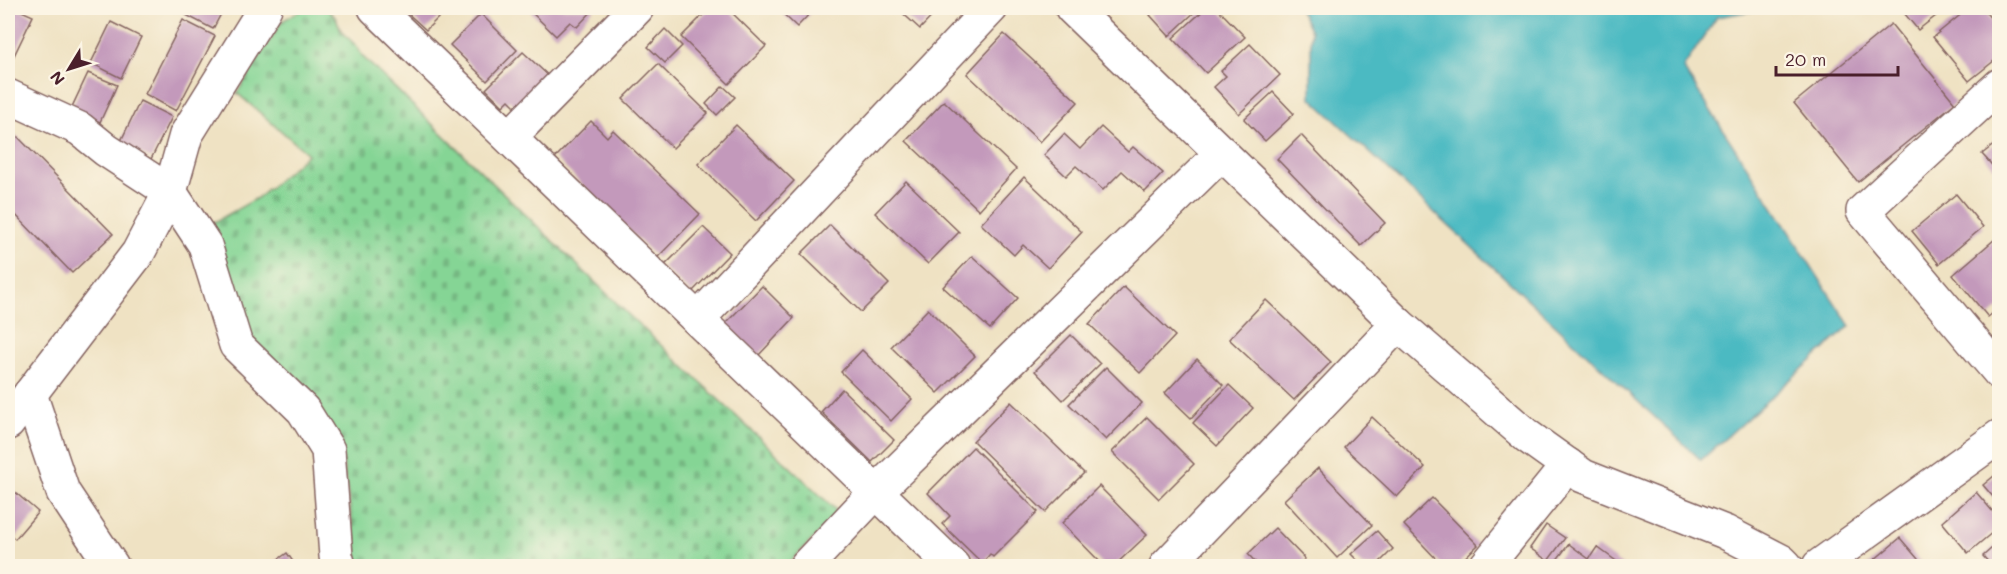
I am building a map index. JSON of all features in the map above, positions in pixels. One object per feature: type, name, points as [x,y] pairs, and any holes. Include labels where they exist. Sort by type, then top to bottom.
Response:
[{"type":"street","points":[[8,423],[138,253],[170,192],[186,135],[265,8]]},
{"type":"street","points":[[375,8],[953,567]]},
{"type":"street","points":[[510,137],[637,8]]},
{"type":"street","points":[[698,319],[991,8]]},
{"type":"street","points":[[1072,8],[1398,324],[1527,436],[1583,476],[1725,532],[1781,561],[1786,567]]},
{"type":"street","points":[[2000,85],[1863,211],[2000,373]]},
{"type":"street","points":[[8,96],[80,129],[106,150],[170,192],[205,245],[236,345],[303,410],[328,450],[336,556],[339,567]]},
{"type":"street","points":[[806,567],[876,492],[1222,153]]},
{"type":"street","points":[[1166,567],[1398,324]]},
{"type":"street","points":[[30,394],[63,492],[112,567]]},
{"type":"street","points":[[1819,567],[2000,436]]},
{"type":"street","points":[[1486,567],[1568,465]]},
{"type":"green space","points":[[305,8],[326,8],[362,56],[631,317],[839,513],[786,566],[359,566],[341,450],[246,340],[211,224],[259,197],[308,154],[237,93],[282,21]]},
{"type":"water","points":[[1299,8],[1771,8],[1717,17],[1683,68],[1850,326],[1701,460],[1311,98],[1311,31]]},
{"type":"building","points":[[8,8],[15,8],[33,16],[10,64],[8,63]]},
{"type":"building","points":[[190,8],[224,8],[213,29],[186,15]]},
{"type":"building","points":[[402,8],[448,8],[426,30]]},
{"type":"building","points":[[527,8],[595,8],[577,27],[570,22],[556,36]]},
{"type":"building","points":[[710,8],[727,8],[766,46],[729,84],[681,37]]},
{"type":"building","points":[[777,8],[815,8],[797,27]]},
{"type":"building","points":[[897,8],[940,8],[920,29]]},
{"type":"building","points":[[1158,8],[1199,8],[1169,36],[1150,15]]},
{"type":"building","points":[[1206,8],[1217,8],[1245,37],[1206,73],[1173,38]]},
{"type":"building","points":[[1900,8],[1946,8],[1918,30]]},
{"type":"building","points":[[1969,8],[1982,8],[2000,29],[2000,56],[1969,81],[1933,37]]},
{"type":"building","points":[[481,14],[517,50],[487,81],[450,45]]},
{"type":"building","points":[[183,20],[215,36],[176,111],[145,94]]},
{"type":"building","points":[[111,22],[141,37],[121,78],[91,63]]},
{"type":"building","points":[[1891,24],[1955,103],[1858,182],[1794,103]]},
{"type":"building","points":[[665,29],[682,46],[665,63],[648,47]]},
{"type":"building","points":[[1004,34],[1078,102],[1040,142],[967,74]]},
{"type":"building","points":[[1250,44],[1280,75],[1239,114],[1214,87],[1226,76],[1221,71]]},
{"type":"building","points":[[523,52],[553,80],[522,113],[509,100],[503,106],[486,89]]},
{"type":"building","points":[[658,64],[708,113],[673,148],[623,99]]},
{"type":"building","points":[[88,73],[117,85],[100,122],[71,109]]},
{"type":"building","points":[[723,86],[735,97],[717,115],[706,104]]},
{"type":"building","points":[[1273,92],[1294,114],[1265,141],[1244,119]]},
{"type":"building","points":[[140,101],[172,117],[151,159],[120,143]]},
{"type":"building","points":[[944,101],[1016,169],[979,210],[906,141]]},
{"type":"building","points":[[591,121],[607,137],[613,130],[700,214],[657,258],[555,158]]},
{"type":"building","points":[[736,125],[794,181],[756,221],[698,164]]},
{"type":"building","points":[[1101,127],[1128,152],[1133,147],[1163,173],[1145,192],[1122,171],[1103,190],[1076,166],[1066,176],[1044,155],[1064,134],[1080,149]]},
{"type":"building","points":[[1301,135],[1385,223],[1361,246],[1277,159]]},
{"type":"building","points":[[17,136],[113,234],[72,273],[8,207],[8,145]]},
{"type":"building","points":[[2000,140],[2000,174],[1982,154]]},
{"type":"building","points":[[1024,177],[1082,232],[1048,268],[1023,245],[1014,255],[981,224]]},
{"type":"building","points":[[906,181],[959,232],[928,264],[875,213]]},
{"type":"building","points":[[1956,194],[1983,227],[1939,264],[1912,231]]},
{"type":"building","points":[[830,225],[889,284],[861,312],[801,254]]},
{"type":"building","points":[[703,227],[730,253],[691,293],[663,267]]},
{"type":"building","points":[[1995,239],[2000,244],[2000,307],[1988,317],[1953,275]]},
{"type":"building","points":[[972,256],[1018,298],[990,329],[943,287]]},
{"type":"building","points":[[762,286],[794,318],[758,356],[725,324]]},
{"type":"building","points":[[1124,287],[1175,336],[1140,373],[1089,324]]},
{"type":"building","points":[[1266,300],[1331,362],[1294,400],[1229,339]]},
{"type":"building","points":[[928,309],[975,356],[938,393],[891,347]]},
{"type":"building","points":[[1071,335],[1100,364],[1063,400],[1035,371]]},
{"type":"building","points":[[862,350],[912,399],[891,421],[841,372]]},
{"type":"building","points":[[1197,359],[1223,385],[1191,418],[1165,393]]},
{"type":"building","points":[[1106,367],[1142,403],[1106,440],[1069,404]]},
{"type":"building","points":[[1229,385],[1253,408],[1217,446],[1193,423]]},
{"type":"building","points":[[842,389],[894,440],[872,462],[821,412]]},
{"type":"building","points":[[1011,402],[1084,473],[1045,512],[973,441]]},
{"type":"building","points":[[1147,417],[1194,464],[1159,499],[1112,452]]},
{"type":"building","points":[[1372,417],[1425,467],[1397,497],[1344,447]]},
{"type":"building","points":[[973,447],[1038,512],[993,557],[990,554],[982,563],[942,524],[950,516],[928,493]]},
{"type":"building","points":[[1318,468],[1372,525],[1337,558],[1284,500]]},
{"type":"building","points":[[2000,471],[2000,505],[1983,485]]},
{"type":"building","points":[[8,486],[38,512],[15,539],[8,533]]},
{"type":"building","points":[[1099,486],[1147,535],[1114,566],[1104,566],[1062,523]]},
{"type":"building","points":[[1976,492],[2000,520],[2000,526],[1968,553],[1942,522]]},
{"type":"building","points":[[1432,498],[1478,545],[1456,566],[1443,566],[1404,525]]},
{"type":"building","points":[[1546,525],[1565,538],[1548,561],[1530,548]]},
{"type":"building","points":[[1275,528],[1305,559],[1297,566],[1259,566],[1248,554]]},
{"type":"building","points":[[1377,531],[1393,549],[1378,564],[1380,566],[1363,566],[1351,554]]},
{"type":"building","points":[[1900,538],[1924,566],[1867,566]]},
{"type":"building","points":[[2000,541],[2000,566],[1992,566],[1983,556]]},
{"type":"building","points":[[1569,544],[1589,559],[1597,547],[1623,566],[1552,566]]},
{"type":"building","points":[[287,553],[296,566],[269,566]]}]
